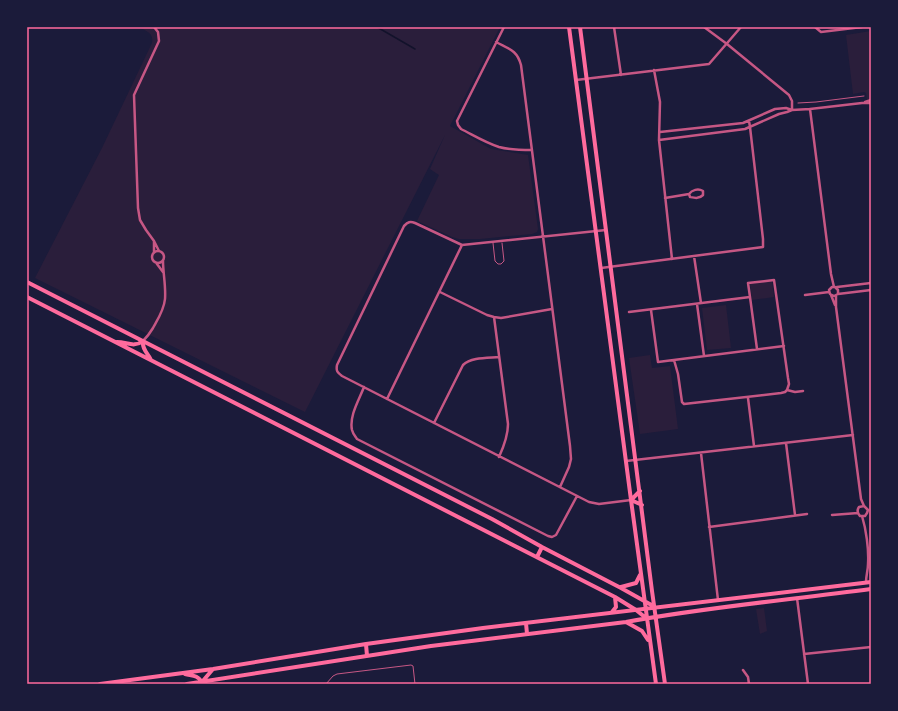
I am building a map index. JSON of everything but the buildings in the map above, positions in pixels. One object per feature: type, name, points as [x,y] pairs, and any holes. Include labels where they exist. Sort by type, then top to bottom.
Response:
[{"type":"highway","points":[[569,27],[646,618],[656,684]]},
{"type":"highway","points":[[580,27],[665,684]]},
{"type":"highway","points":[[27,282],[492,519],[644,600],[655,608]]},
{"type":"highway","points":[[27,297],[615,597],[646,618]]},
{"type":"highway","points":[[115,342],[138,344],[143,341]]},
{"type":"highway","points":[[143,341],[144,348],[150,356],[151,361]]},
{"type":"highway","points":[[631,500],[640,491]]},
{"type":"highway","points":[[631,500],[642,505]]},
{"type":"highway","points":[[537,557],[542,547]]},
{"type":"highway","points":[[620,588],[638,582],[641,575]]},
{"type":"highway","points":[[187,684],[202,683],[431,646],[626,622],[656,616],[869,590],[866,582]]},
{"type":"highway","points":[[100,684],[213,669],[366,644],[526,622],[871,582]]},
{"type":"highway","points":[[796,591],[797,598]]},
{"type":"highway","points":[[612,612],[616,607],[615,597]]},
{"type":"highway","points":[[526,622],[527,634]]},
{"type":"highway","points":[[626,622],[642,631],[650,644]]},
{"type":"highway","points":[[366,644],[367,656]]},
{"type":"highway","points":[[202,683],[213,669]]},
{"type":"highway","points":[[182,673],[196,676],[202,683]]},
{"type":"street","points":[[143,341],[156,324],[164,306],[165,299],[163,272],[164,255],[159,251],[140,220],[138,208],[134,95],[159,41],[158,32],[154,27]]},
{"type":"street","points":[[504,27],[458,121],[458,125],[461,129],[493,145],[513,149],[532,150]]},
{"type":"street","points":[[614,27],[620,74]]},
{"type":"street","points":[[704,27],[789,95],[792,101],[792,110]]},
{"type":"street","points":[[576,80],[709,64],[741,27]]},
{"type":"street","points":[[815,27],[821,32],[862,27]]},
{"type":"street","points":[[496,42],[515,52],[521,65],[570,446],[571,458],[569,467],[560,487]]},
{"type":"street","points":[[654,70],[660,102],[659,140],[672,259]]},
{"type":"street","points":[[862,103],[871,100]]},
{"type":"street","points":[[659,140],[745,129],[792,110],[871,103]]},
{"type":"street","points":[[660,132],[743,123],[774,109],[786,108],[792,110]]},
{"type":"street","points":[[810,109],[831,274],[835,287],[838,290],[836,308],[861,499],[858,513]]},
{"type":"street","points":[[601,268],[763,247],[749,121]]},
{"type":"street","points":[[665,198],[689,194],[690,192],[698,190],[703,191],[703,195],[700,197],[690,197],[689,194]]},
{"type":"street","points":[[606,230],[462,245],[412,222],[408,222],[404,226],[337,365],[336,370],[342,376],[589,502],[599,504],[631,500]]},
{"type":"street","points":[[154,241],[154,252],[151,258],[163,272]]},
{"type":"street","points":[[387,399],[462,245]]},
{"type":"street","points":[[154,252],[159,251]]},
{"type":"street","points":[[694,256],[701,303]]},
{"type":"street","points":[[157,264],[163,261]]},
{"type":"street","points":[[831,274],[830,290],[836,308]]},
{"type":"street","points":[[674,360],[678,374],[682,402],[684,404],[748,398],[783,393],[787,390],[789,384],[774,280],[748,283],[757,349]]},
{"type":"street","points":[[804,294],[830,290],[835,287],[871,283]]},
{"type":"street","points":[[831,296],[871,290]]},
{"type":"street","points":[[440,292],[494,317],[500,318],[552,309]]},
{"type":"street","points":[[629,312],[750,297]]},
{"type":"street","points":[[697,304],[704,356]]},
{"type":"street","points":[[652,310],[658,362],[784,346]]},
{"type":"street","points":[[494,317],[508,424],[506,441],[499,456]]},
{"type":"street","points":[[434,423],[466,362],[499,357]]},
{"type":"street","points":[[364,387],[351,423],[352,432],[357,439],[548,536],[552,537],[556,535],[576,496]]},
{"type":"street","points":[[787,390],[795,392],[803,391]]},
{"type":"street","points":[[748,398],[754,446]]},
{"type":"street","points":[[626,462],[853,434]]},
{"type":"street","points":[[786,442],[795,515]]},
{"type":"street","points":[[701,453],[718,600]]},
{"type":"street","points":[[861,499],[866,508],[864,522],[868,564],[866,582]]},
{"type":"street","points":[[859,507],[871,510],[865,515]]},
{"type":"street","points":[[832,515],[858,513],[865,515]]},
{"type":"street","points":[[709,526],[807,514]]},
{"type":"street","points":[[797,598],[808,684]]},
{"type":"street","points":[[804,654],[871,647]]},
{"type":"street","points":[[743,670],[748,677],[749,684]]},
{"type":"lane","points":[[798,103],[864,96]]},
{"type":"lane","points":[[493,242],[495,261],[498,264],[501,264],[504,261],[502,241]]},
{"type":"lane","points":[[326,684],[333,676],[337,674],[411,665],[413,666],[415,684]]},
{"type":"shaded area","points":[[139,27],[500,27],[450,126],[491,149],[528,155],[538,229],[537,232],[532,234],[480,239],[459,239],[417,221],[439,175],[430,169],[445,135],[305,412],[35,278],[102,148],[152,43],[151,35]]},
{"type":"shaded area","points":[[871,31],[871,98],[867,100],[866,93],[864,92],[853,94],[846,35]]},
{"type":"shaded area","points":[[772,281],[774,297],[752,300],[750,284]]},
{"type":"shaded area","points":[[726,305],[731,348],[707,350],[702,308]]},
{"type":"shaded area","points":[[650,355],[652,368],[670,366],[678,429],[640,434],[629,358]]},
{"type":"shaded area","points":[[764,608],[767,631],[760,634],[756,609]]},
{"type":"waterway","points":[[377,27],[415,49]]}]
